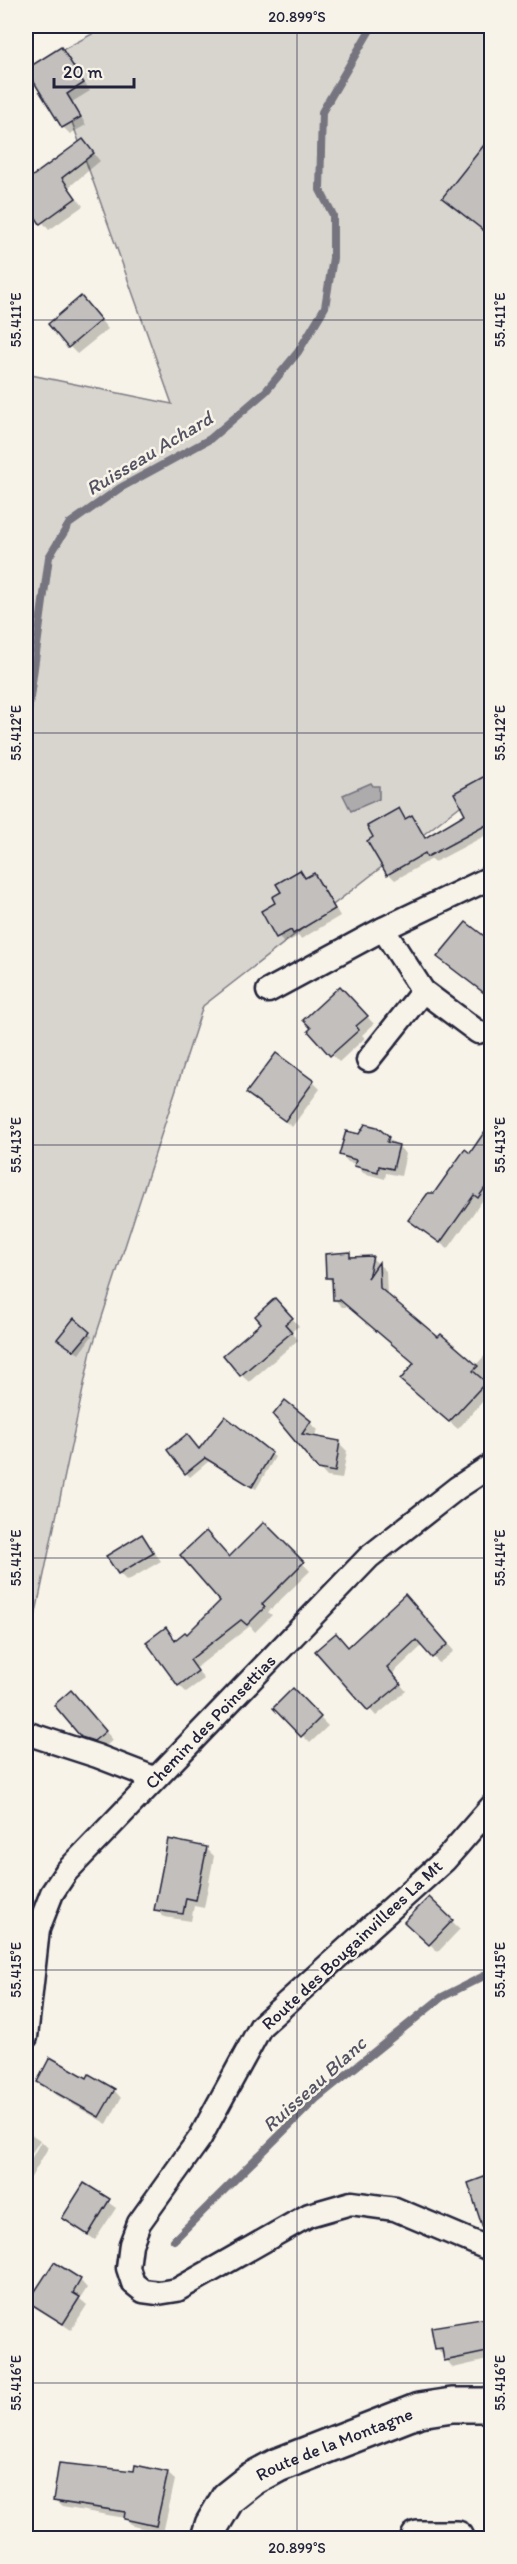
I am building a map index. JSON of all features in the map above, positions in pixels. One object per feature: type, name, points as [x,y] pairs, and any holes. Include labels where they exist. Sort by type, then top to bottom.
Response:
[{"type":"main road","name":"Route de la Montagne","points":[[208,2538],[212,2524],[228,2498],[252,2479],[278,2465],[419,2410],[452,2405],[492,2405]]},
{"type":"main road","points":[[418,2538],[457,2538]]},
{"type":"street","points":[[268,991],[383,930],[492,877]]},
{"type":"street","points":[[383,930],[423,991],[478,1032]]},
{"type":"street","points":[[368,1060],[423,991]]},
{"type":"street","name":"Chemin des Poinsettias","points":[[26,2037],[38,1929],[52,1893],[82,1853],[369,1557],[457,1488],[492,1466]]},
{"type":"street","points":[[26,1733],[97,1756],[154,1778]]},
{"type":"street","name":"Route des Bougainvillees La Mt","points":[[492,1806],[437,1867],[261,2026],[200,2138],[139,2223],[131,2244],[128,2268],[133,2283],[143,2291],[158,2293],[177,2290],[309,2215],[351,2203],[395,2209],[492,2250]]},
{"type":"shaded area","points":[[107,26],[491,26],[491,782],[203,1006],[91,1351],[26,1660],[26,374],[172,404],[49,57]]},
{"type":"shaded area","points":[[371,783],[373,786],[379,786],[379,799],[351,811],[343,795]]},
{"type":"building","points":[[61,47],[84,83],[67,94],[81,117],[62,128],[26,69]]},
{"type":"building","points":[[492,135],[492,237],[442,198]]},
{"type":"building","points":[[83,139],[94,153],[62,178],[76,198],[40,224],[26,203],[26,181]]},
{"type":"building","points":[[81,296],[101,320],[68,348],[48,324]]},
{"type":"building","points":[[492,772],[492,822],[427,857],[425,853],[387,875],[367,841],[373,837],[367,826],[399,808],[405,819],[412,815],[425,838],[465,814],[454,793]]},
{"type":"building","points":[[300,870],[305,878],[314,873],[335,909],[293,934],[291,930],[276,938],[261,911],[275,903],[272,897],[281,892],[276,884]]},
{"type":"building","points":[[466,922],[492,942],[492,999],[437,957]]},
{"type":"building","points":[[340,986],[368,1016],[356,1026],[359,1030],[330,1056],[308,1031],[311,1028],[303,1020]]},
{"type":"building","points":[[276,1053],[314,1081],[285,1121],[246,1093]]},
{"type":"building","points":[[492,1121],[492,1178],[478,1198],[474,1195],[440,1243],[408,1220],[428,1193],[434,1193],[465,1149],[470,1153]]},
{"type":"building","points":[[365,1124],[377,1127],[389,1137],[387,1142],[399,1145],[393,1169],[379,1166],[378,1172],[354,1166],[356,1160],[339,1155],[346,1131],[359,1134]]},
{"type":"building","points":[[350,1252],[350,1257],[373,1256],[368,1278],[379,1262],[380,1288],[438,1337],[441,1334],[478,1366],[473,1371],[486,1382],[449,1422],[400,1380],[414,1363],[340,1300],[333,1300],[332,1278],[326,1278],[325,1254]]},
{"type":"building","points":[[275,1298],[293,1318],[285,1324],[292,1332],[240,1376],[223,1355],[261,1323],[255,1316]]},
{"type":"building","points":[[74,1318],[90,1332],[74,1351],[57,1339]]},
{"type":"building","points":[[285,1400],[311,1421],[302,1434],[340,1441],[335,1472],[318,1469],[273,1415]]},
{"type":"building","points":[[225,1416],[272,1453],[252,1487],[205,1458],[185,1474],[167,1450],[187,1434],[199,1449]]},
{"type":"building","points":[[264,1522],[304,1562],[262,1604],[265,1607],[247,1625],[241,1620],[190,1660],[198,1671],[178,1686],[146,1642],[166,1627],[175,1640],[185,1632],[187,1634],[220,1601],[180,1555],[206,1531],[229,1557]]},
{"type":"building","points":[[142,1534],[154,1553],[118,1574],[106,1556]]},
{"type":"building","points":[[405,1594],[448,1644],[432,1658],[416,1640],[387,1667],[401,1684],[368,1711],[315,1651],[336,1633],[348,1647]]},
{"type":"building","points":[[293,1688],[321,1717],[301,1737],[273,1708]]},
{"type":"building","points":[[71,1690],[106,1731],[94,1741],[81,1737],[54,1705]]},
{"type":"building","points":[[168,1839],[207,1847],[196,1900],[186,1898],[183,1914],[154,1910]]},
{"type":"building","points":[[429,1897],[453,1920],[429,1945],[404,1922]]},
{"type":"building","points":[[50,2057],[87,2078],[89,2074],[115,2089],[99,2117],[37,2082]]},
{"type":"building","points":[[492,2174],[492,2235],[484,2232],[468,2183]]},
{"type":"building","points":[[84,2183],[110,2199],[88,2235],[62,2218]]},
{"type":"building","points":[[54,2262],[81,2279],[73,2293],[80,2297],[63,2324],[28,2302]]},
{"type":"building","points":[[487,2318],[492,2351],[444,2361],[442,2348],[435,2349],[431,2327]]},
{"type":"building","points":[[59,2463],[134,2471],[135,2465],[168,2472],[156,2526],[124,2519],[125,2512],[53,2501]]},
{"type":"waterway","name":"Ruisseau Achard","points":[[26,727],[49,557],[69,524],[120,488],[210,439],[266,391],[298,352],[325,307],[333,258],[333,215],[320,190],[322,112],[371,28]]},
{"type":"waterway","name":"Ruisseau Blanc","points":[[174,2240],[316,2099],[442,1997],[492,1972]]}]
